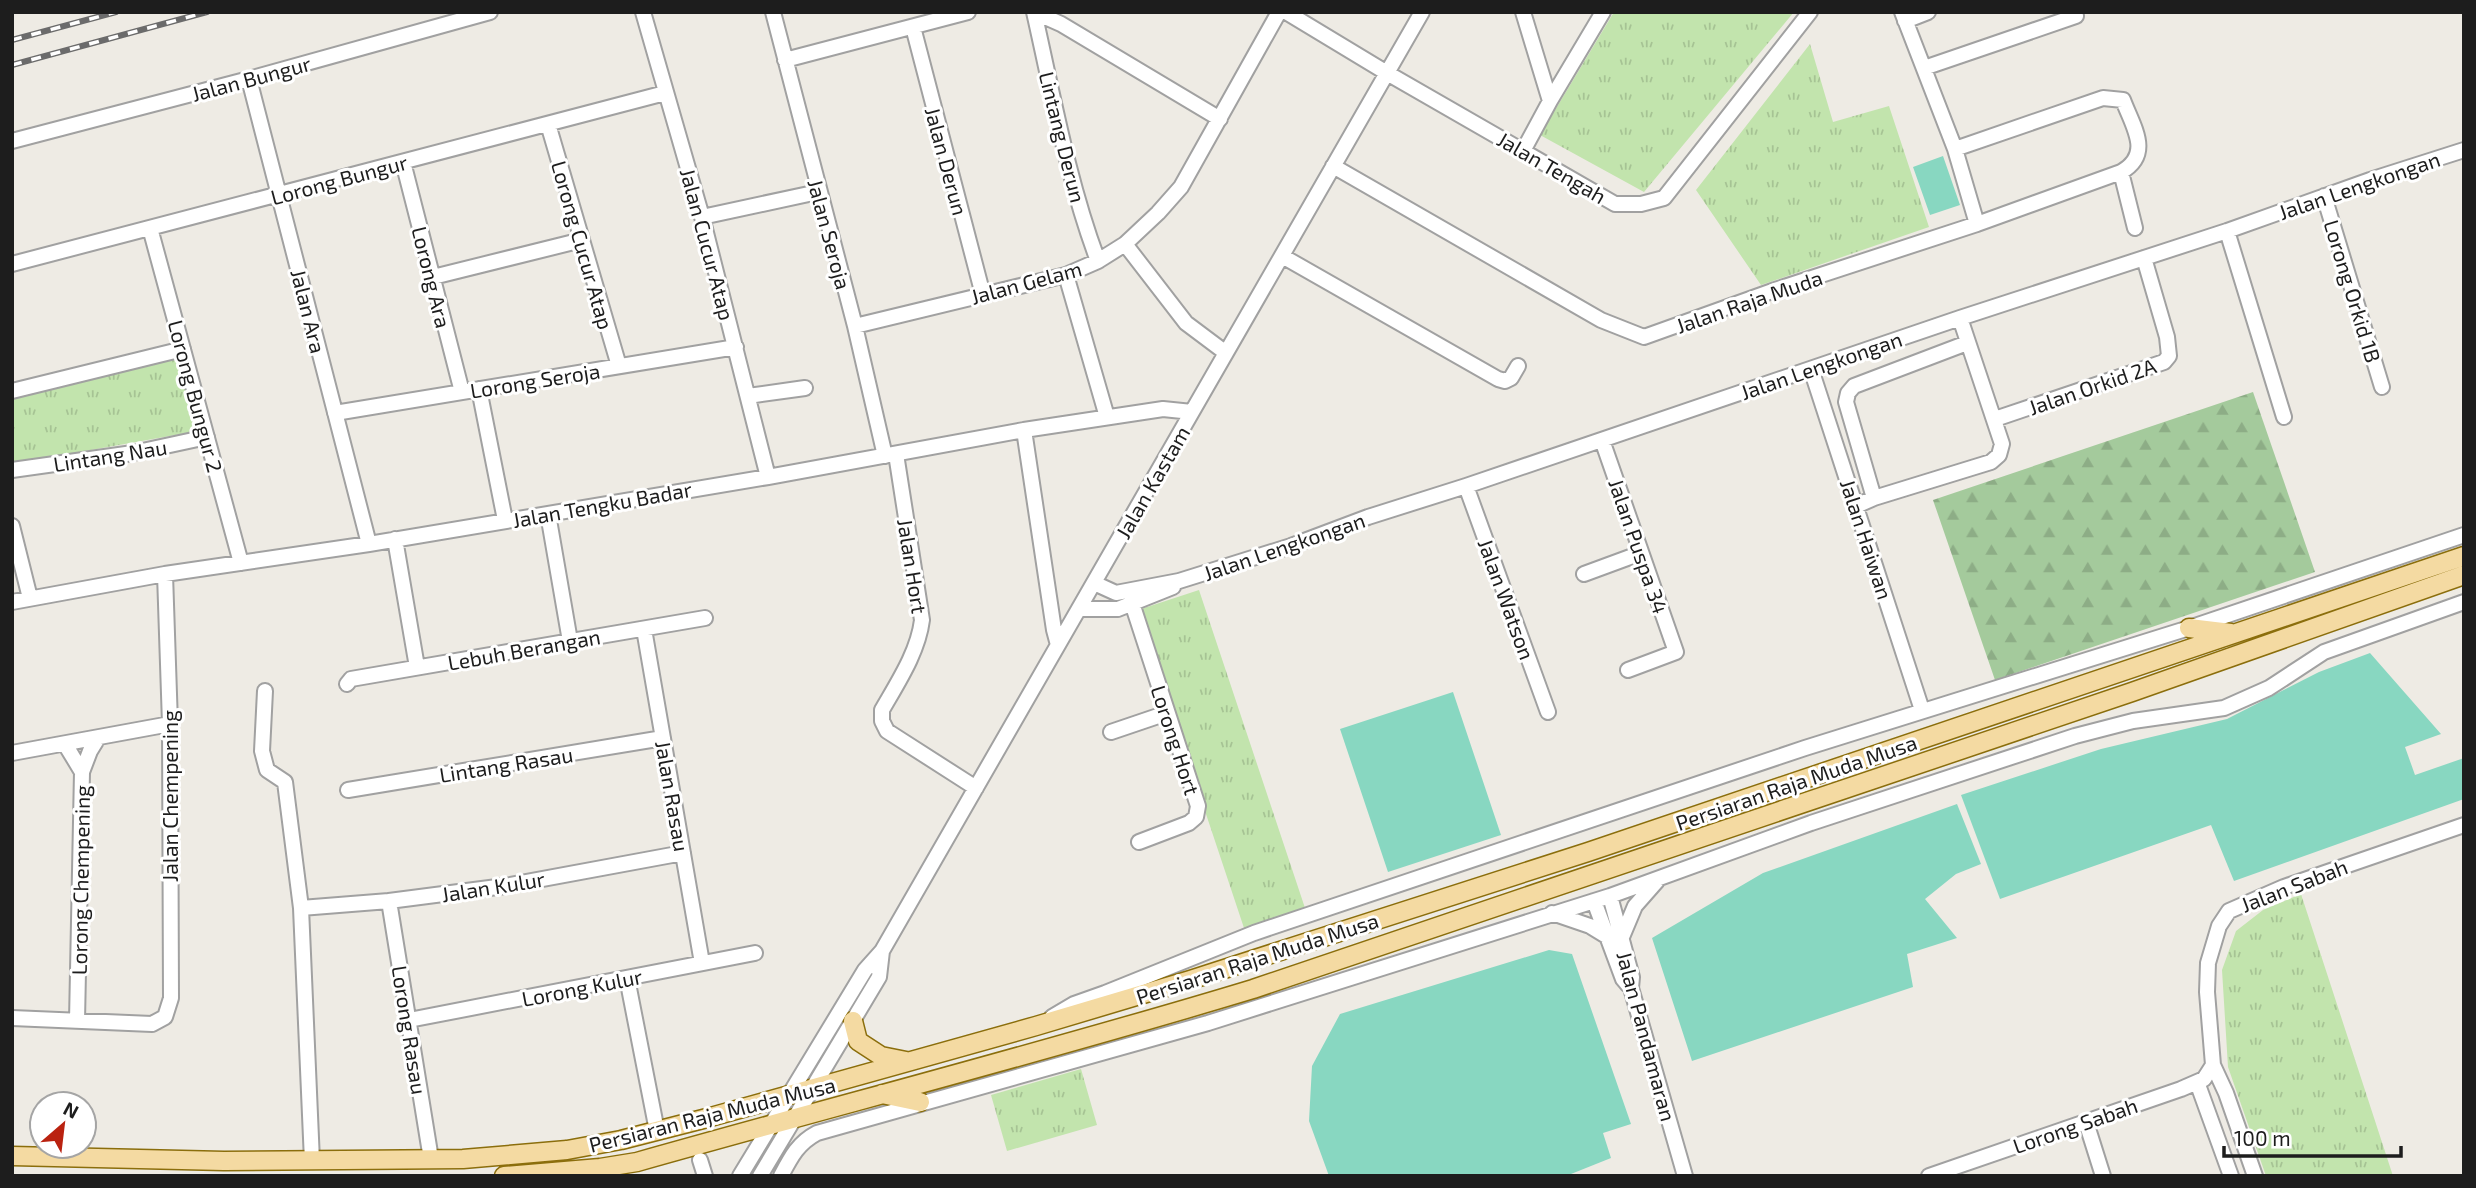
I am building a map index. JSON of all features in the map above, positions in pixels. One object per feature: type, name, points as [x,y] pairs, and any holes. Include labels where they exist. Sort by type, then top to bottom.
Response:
[{"type":"main road","name":"Persiaran Raja Muda Musa","points":[[12,1156],[313,1161],[497,1157],[567,1150],[657,1131],[789,1096],[1190,980],[1588,852],[2464,556]]},
{"type":"main road","name":"Persiaran Raja Muda Musa","points":[[505,1176],[600,1168],[636,1162],[1124,1028],[1253,989],[2118,696],[2464,575]]},
{"type":"main road","points":[[2189,628],[2234,634]]},
{"type":"main road","points":[[853,1021],[858,1041],[881,1056],[908,1062]]},
{"type":"main road","points":[[879,1094],[920,1102]]},
{"type":"street","name":"Jalan Bungur","points":[[12,141],[489,12]]},
{"type":"street","name":"Jalan Cucur Atap","points":[[643,12],[702,217],[768,477]]},
{"type":"street","name":"Jalan Seroja","points":[[773,12],[818,192],[891,455]]},
{"type":"street","points":[[785,60],[968,12]]},
{"type":"street","points":[[1034,12],[1065,18],[1220,119]]},
{"type":"street","name":"Lintang Derun","points":[[1034,12],[1085,225],[1098,261]]},
{"type":"street","name":"Jalan Gelam","points":[[855,326],[1066,275],[1098,261],[1125,244],[1181,187],[1279,12]]},
{"type":"street","points":[[1286,12],[1387,73]]},
{"type":"street","name":"Jalan Kastam","points":[[740,1176],[865,970],[882,951],[1422,12]]},
{"type":"street","points":[[1523,12],[1550,101]]},
{"type":"street","points":[[1523,151],[1603,12]]},
{"type":"street","name":"Jalan Tengah","points":[[1387,73],[1615,204],[1641,204],[1664,198],[1810,12]]},
{"type":"street","points":[[1928,12],[1903,16],[1955,149],[1977,225]]},
{"type":"street","points":[[1924,68],[2076,16]]},
{"type":"street","name":"Jalan Derun","points":[[913,27],[983,295]]},
{"type":"street","name":"Jalan Ara","points":[[249,79],[369,544]]},
{"type":"street","name":"Lorong Bungur","points":[[12,264],[665,93]]},
{"type":"street","points":[[1955,149],[2104,98],[2123,100],[2140,146],[2136,160],[2121,172],[2135,228]]},
{"type":"street","name":"Lorong Cucur Atap","points":[[548,124],[619,366]]},
{"type":"street","name":"Jalan Lengkongan","points":[[1094,583],[1116,593],[1180,582],[1960,318],[2227,231],[2324,196],[2463,153]]},
{"type":"street","name":"Lorong Ara","points":[[403,162],[463,392]]},
{"type":"street","name":"Jalan Raja Muda","points":[[1333,166],[1601,320],[1644,337],[1775,290],[1977,225],[2121,172]]},
{"type":"street","points":[[702,217],[818,192]]},
{"type":"street","name":"Lorong Orkid 1B","points":[[2324,196],[2382,387]]},
{"type":"street","name":"Lorong Bungur 2","points":[[150,228],[241,563]]},
{"type":"street","points":[[2227,231],[2284,417]]},
{"type":"street","points":[[433,277],[582,240]]},
{"type":"street","points":[[1125,244],[1186,323],[1226,353]]},
{"type":"street","points":[[1282,256],[1498,379],[1505,381],[1511,378],[1518,366]]},
{"type":"street","name":"Jalan Orkid 2A","points":[[1995,419],[2164,362],[2169,356],[2168,337],[2144,258]]},
{"type":"street","points":[[1066,275],[1107,417]]},
{"type":"street","points":[[1856,506],[1991,462],[2000,455],[2002,443],[1995,419],[1960,318]]},
{"type":"street","points":[[1874,498],[1846,402],[1848,393],[1854,386],[1967,343]]},
{"type":"street","name":"Lorong Seroja","points":[[335,413],[736,347]]},
{"type":"street","points":[[12,391],[183,349]]},
{"type":"street","name":"Jalan Haiwan","points":[[1811,369],[1922,710]]},
{"type":"street","points":[[748,396],[805,387]]},
{"type":"street","points":[[479,389],[505,520]]},
{"type":"street","name":"Jalan Tengku Badar","points":[[12,602],[165,574],[369,544],[768,477],[1024,430],[1163,409],[1192,412]]},
{"type":"street","points":[[1024,430],[1058,645]]},
{"type":"street","name":"Lintang Nau","points":[[12,470],[133,453],[207,437]]},
{"type":"street","name":"Jalan Puspa 34","points":[[1602,440],[1675,653],[1628,670]]},
{"type":"street","name":"Jalan Hort","points":[[891,455],[922,620],[917,641],[882,710],[882,721],[887,731],[976,788]]},
{"type":"street","name":"Jalan Watson","points":[[1466,486],[1548,712]]},
{"type":"street","points":[[548,514],[570,641]]},
{"type":"street","points":[[12,526],[30,598]]},
{"type":"street","points":[[1036,1026],[1074,1003],[1254,933],[1922,710],[2189,628],[2464,536]]},
{"type":"street","points":[[395,539],[417,667]]},
{"type":"street","points":[[1584,574],[1641,553]]},
{"type":"street","name":"Jalan Chempening","points":[[77,1021],[152,1024],[165,1017],[172,998],[170,724],[165,574]]},
{"type":"street","name":"Jalan Lengkongan","points":[[1079,609],[1118,609],[1170,590],[1180,582]]},
{"type":"street","points":[[781,1176],[797,1147],[810,1137],[920,1102],[1208,1023],[1610,896],[1811,823],[2075,736],[2133,721],[2224,708],[2269,688],[2325,652],[2464,602]]},
{"type":"street","name":"Lorong Hort","points":[[1132,603],[1198,806],[1196,817],[1189,823],[1139,842]]},
{"type":"street","name":"Lebuh Berangan","points":[[347,684],[351,679],[705,618]]},
{"type":"street","name":"Jalan Rasau","points":[[644,629],[702,963]]},
{"type":"street","points":[[265,691],[262,751],[267,770],[285,782],[301,908],[313,1161]]},
{"type":"street","points":[[1111,732],[1167,713]]},
{"type":"street","points":[[12,753],[170,724]]},
{"type":"street","name":"Lorong Chempening","points":[[77,1021],[82,772],[98,738]]},
{"type":"street","name":"Lintang Rasau","points":[[348,790],[663,738]]},
{"type":"street","name":"Lorong Chempening","points":[[65,744],[82,772]]},
{"type":"street","name":"Jalan Sabah","points":[[2254,1172],[2226,1093],[2213,1065],[2207,992],[2208,963],[2219,926],[2229,911],[2284,887],[2464,825]]},
{"type":"street","name":"Jalan Kulur","points":[[301,908],[389,901],[505,886],[683,853]]},
{"type":"street","points":[[1614,938],[1635,906],[1658,880]]},
{"type":"street","name":"Jalan Pandamaran","points":[[1610,896],[1614,938],[1632,977],[1631,988],[1685,1176]]},
{"type":"street","name":"Lorong Rasau","points":[[389,901],[431,1159]]},
{"type":"street","points":[[1594,901],[1614,938]]},
{"type":"street","points":[[1552,913],[1590,926],[1614,938]]},
{"type":"street","name":"Jalan Kastam","points":[[760,1176],[879,977],[882,951]]},
{"type":"street","name":"Lorong Kulur","points":[[409,1020],[755,953]]},
{"type":"street","points":[[627,978],[657,1131]]},
{"type":"street","points":[[12,1018],[77,1021]]},
{"type":"street","name":"Lorong Sabah","points":[[1929,1176],[2197,1082],[2204,1079],[2213,1065]]},
{"type":"street","points":[[2197,1082],[2230,1175],[2254,1172]]},
{"type":"street","points":[[2085,1122],[2104,1176]]},
{"type":"street","points":[[700,1160],[705,1176]]},
{"type":"green space","points":[[1614,12],[1794,12],[1644,192],[1540,135]]},
{"type":"green space","points":[[1810,44],[1833,122],[1889,106],[1929,227],[1761,285],[1696,190]]},
{"type":"green space","points":[[1943,156],[1960,205],[1930,215],[1913,167]]},
{"type":"green space","points":[[175,357],[198,431],[12,464],[12,399]]},
{"type":"green space","points":[[2253,392],[2315,572],[1995,680],[1933,500]]},
{"type":"green space","points":[[1199,590],[1305,908],[1244,928],[1138,610]]},
{"type":"green space","points":[[2370,653],[2441,734],[2405,747],[2415,775],[2464,758],[2464,799],[2234,881],[2211,825],[2000,899],[1961,795],[2101,749],[2227,719],[2319,672]]},
{"type":"green space","points":[[1453,692],[1501,835],[1388,872],[1340,729]]},
{"type":"green space","points":[[1957,804],[1981,864],[1956,874],[1925,899],[1957,938],[1907,954],[1913,987],[1692,1061],[1652,938],[1763,873]]},
{"type":"green space","points":[[2301,894],[2393,1176],[2266,1176],[2228,1067],[2222,970],[2236,931],[2263,910]]},
{"type":"green space","points":[[1549,950],[1572,954],[1631,1124],[1603,1133],[1611,1158],[1566,1176],[1329,1176],[1309,1121],[1312,1066],[1340,1014]]},
{"type":"green space","points":[[1081,1069],[1097,1125],[1007,1151],[991,1095]]},
{"type":"railway","points":[[12,40],[116,12]]},
{"type":"railway","points":[[12,65],[207,12]]}]
